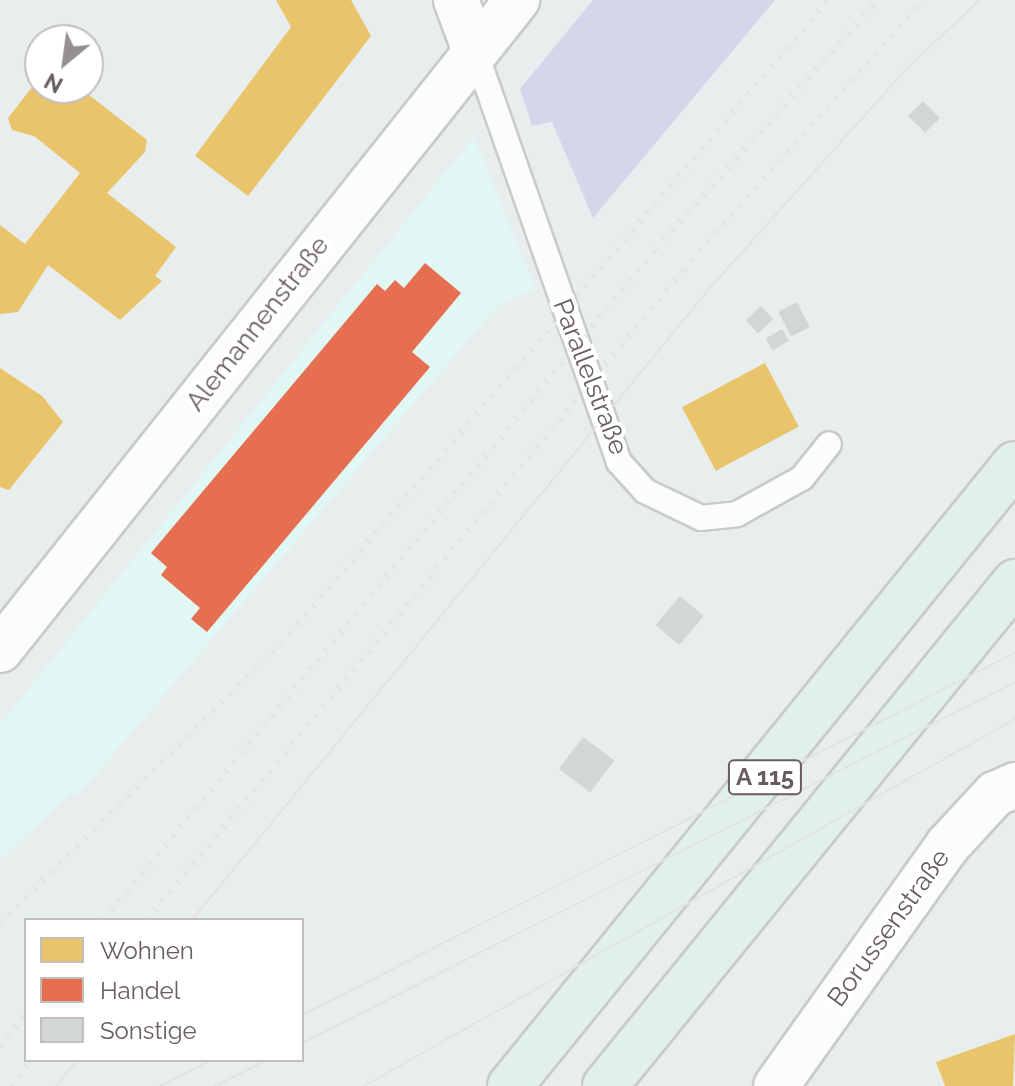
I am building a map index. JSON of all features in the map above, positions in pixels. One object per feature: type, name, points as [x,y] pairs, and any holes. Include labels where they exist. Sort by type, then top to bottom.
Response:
[{"type":"highway","name":"A 115","points":[[510,1086],[1015,464]]},
{"type":"highway","name":"A 115","points":[[605,1086],[1015,582]]},
{"type":"street","points":[[456,0],[475,51]]},
{"type":"street","name":"Alemannenstraße","points":[[0,650],[517,0]]},
{"type":"street","name":"Borussenstraße","points":[[776,1086],[947,846],[995,794],[1015,785]]},
{"type":"lane","name":"Parallelstraße","points":[[475,51],[619,462],[645,491],[701,518],[737,514],[802,478],[829,444]]},
{"type":"shaded area","points":[[593,0],[775,0],[593,218],[552,122],[532,126],[520,89]]},
{"type":"shaded area","points":[[474,137],[535,288],[496,307],[76,797],[71,793],[0,859],[0,725]]},
{"type":"building: Wohnen","points":[[276,0],[351,0],[371,36],[248,196],[195,156],[291,27]]},
{"type":"building: Wohnen","points":[[24,98],[24,104],[101,104],[147,140],[145,152],[107,193],[176,247],[155,276],[162,281],[120,320],[48,265],[18,312],[0,314],[0,225],[25,244],[80,173],[34,136],[12,130],[8,118]]},
{"type":"building: Wohnen","points":[[765,363],[799,427],[716,471],[682,407]]},
{"type":"building: Wohnen","points":[[0,368],[42,396],[63,422],[9,490],[0,487]]},
{"type":"building: Wohnen","points":[[1015,1034],[1013,1086],[945,1086],[936,1062]]},
{"type":"building: Handel","points":[[425,263],[461,293],[412,352],[430,367],[207,632],[191,619],[200,608],[161,575],[167,567],[151,553],[377,284],[385,291],[395,280],[404,288]]},
{"type":"building: Sonstige","points":[[923,101],[940,118],[925,133],[908,116]]},
{"type":"building: Sonstige","points":[[797,302],[810,327],[791,336],[778,312]]},
{"type":"building: Sonstige","points":[[761,306],[773,319],[758,333],[746,320]]},
{"type":"building: Sonstige","points":[[782,329],[789,341],[773,351],[766,338]]},
{"type":"building: Sonstige","points":[[680,596],[704,616],[679,645],[656,625]]},
{"type":"building: Sonstige","points":[[583,737],[614,760],[590,792],[559,769]]},
{"type":"tram line","points":[[194,918],[709,289],[907,68],[980,0]]},
{"type":"tram line","points":[[304,1014],[1015,653]]},
{"type":"tram line","points":[[304,1042],[1015,682]]},
{"type":"tram line","points":[[364,1086],[1015,719]]},
{"type":"tram line","points":[[56,1086],[75,1062]]},
{"type":"tram line","points":[[160,1086],[208,1062]]},
{"type":"tram line","points":[[215,1086],[263,1062]]},
{"type":"railway","points":[[0,923],[290,634],[828,0]]},
{"type":"railway","points":[[106,918],[656,249],[878,0]]},
{"type":"railway","points":[[149,918],[684,269],[924,0]]},
{"type":"railway","points":[[0,1046],[24,1017]]},
{"type":"railway","points":[[11,1086],[30,1062]]}]
